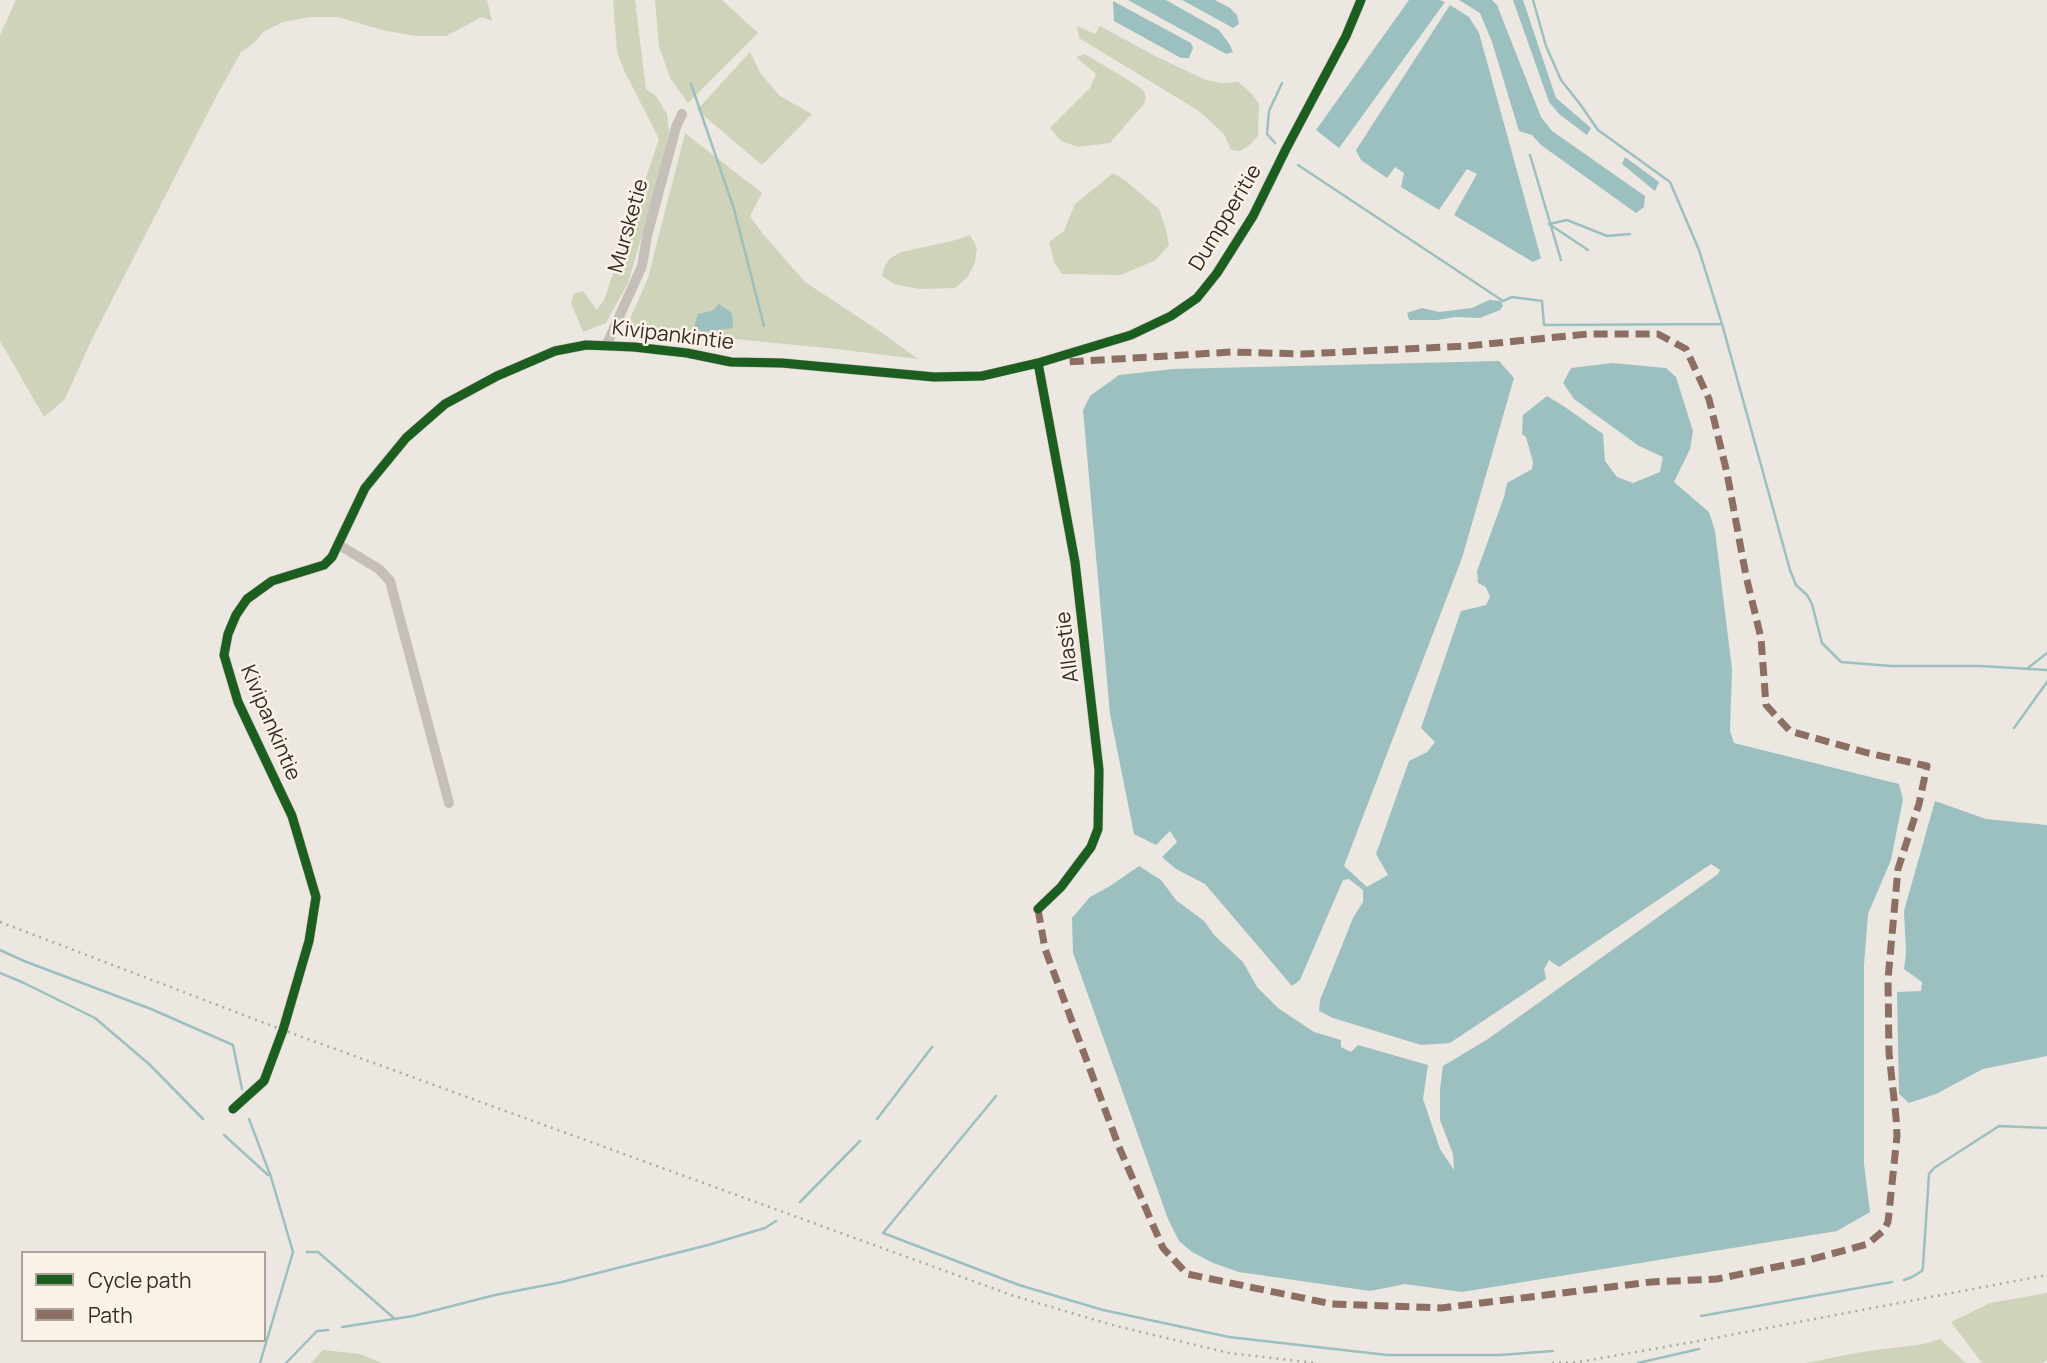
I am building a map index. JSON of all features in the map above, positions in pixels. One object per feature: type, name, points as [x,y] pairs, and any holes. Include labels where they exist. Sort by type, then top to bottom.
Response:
[{"type":"street","name":"Dumpperitie","points":[[1038,363],[1131,335],[1171,316],[1197,298],[1217,273],[1253,216],[1346,36],[1361,0]]},
{"type":"street","name":"Mursketie","points":[[606,346],[642,266],[647,236],[676,127],[682,114]]},
{"type":"street","name":"Kivipankintie","points":[[233,1109],[264,1081],[283,1030],[309,941],[316,897],[292,816],[238,702],[224,655],[228,634],[236,615],[247,600],[272,581],[324,565],[332,557],[365,488],[406,438],[445,404],[497,376],[555,351],[586,345],[687,353],[732,362],[782,363],[934,377],[982,376],[1038,363]]},
{"type":"street","name":"Allastie","points":[[1038,363],[1075,562],[1100,770],[1098,829],[1091,847],[1060,887],[1038,909]]},
{"type":"street","points":[[340,545],[379,569],[390,581],[449,803]]},
{"type":"green space","points":[[16,0],[487,0],[492,21],[482,17],[446,36],[415,36],[338,17],[310,17],[283,22],[263,32],[241,52],[217,95],[92,339],[65,399],[44,417],[0,341],[0,35]]},
{"type":"green space","points":[[613,0],[635,0],[646,89],[656,96],[667,114],[669,132],[656,188],[628,283],[606,323],[583,332],[571,303],[574,294],[583,291],[597,310],[604,300],[659,139],[617,52]]},
{"type":"green space","points":[[655,0],[722,0],[758,33],[688,103],[670,78],[659,46]]},
{"type":"green space","points":[[1077,26],[1095,34],[1100,26],[1206,80],[1238,82],[1259,104],[1258,136],[1240,151],[1231,150],[1224,134],[1199,111],[1079,38]]},
{"type":"green space","points":[[750,52],[761,74],[780,96],[812,114],[762,165],[697,110]]},
{"type":"green space","points":[[1085,54],[1133,83],[1144,91],[1146,98],[1144,104],[1110,143],[1078,147],[1061,141],[1050,128],[1090,88],[1096,74],[1076,57]]},
{"type":"green space","points":[[685,133],[762,193],[750,216],[805,282],[918,359],[625,330],[648,278]]},
{"type":"green space","points":[[1113,173],[1159,209],[1169,245],[1156,260],[1121,275],[1062,274],[1054,262],[1049,242],[1064,231],[1075,204]]},
{"type":"green space","points":[[970,235],[977,248],[975,263],[967,278],[955,288],[920,289],[894,284],[882,276],[889,259],[901,252]]},
{"type":"green space","points":[[2047,1293],[2047,1360],[2043,1363],[1982,1363],[1951,1322],[1990,1303]]},
{"type":"green space","points":[[1940,1339],[1966,1363],[1806,1363],[1861,1352],[1924,1344]]},
{"type":"green space","points":[[323,1350],[360,1354],[382,1363],[311,1363]]},
{"type":"water","points":[[1128,0],[1166,0],[1219,30],[1233,52],[1226,54]]},
{"type":"water","points":[[1182,0],[1215,0],[1237,15],[1239,24],[1233,28]]},
{"type":"water","points":[[1409,0],[1445,2],[1339,148],[1316,130]]},
{"type":"water","points":[[1459,0],[1492,0],[1497,5],[1541,117],[1552,131],[1645,196],[1644,207],[1636,213],[1541,145],[1532,135],[1519,131],[1492,42],[1480,13]]},
{"type":"water","points":[[1513,0],[1523,0],[1556,98],[1591,128],[1587,135],[1559,114],[1549,102]]},
{"type":"water","points":[[1113,1],[1191,43],[1193,48],[1189,58],[1181,58],[1114,21]]},
{"type":"water","points":[[1450,5],[1469,17],[1479,33],[1541,258],[1533,262],[1454,215],[1477,174],[1467,169],[1439,210],[1401,187],[1404,173],[1395,167],[1387,178],[1361,160],[1356,150]]},
{"type":"water","points":[[1625,157],[1659,182],[1655,191],[1622,164]]},
{"type":"water","points":[[1489,300],[1501,301],[1503,306],[1500,310],[1480,318],[1409,320],[1407,313],[1422,308],[1439,312],[1472,308]]},
{"type":"water","points":[[719,304],[732,313],[733,328],[703,332],[694,327],[698,314],[712,311]]},
{"type":"water","points":[[1499,361],[1514,378],[1462,558],[1344,866],[1367,887],[1388,875],[1376,854],[1409,761],[1427,752],[1435,742],[1421,728],[1461,611],[1486,605],[1490,597],[1486,587],[1478,583],[1477,571],[1507,483],[1532,469],[1533,462],[1526,437],[1522,434],[1523,415],[1547,396],[1565,407],[1603,434],[1605,461],[1617,477],[1633,483],[1660,472],[1663,457],[1639,446],[1574,399],[1563,383],[1571,368],[1612,363],[1666,368],[1676,377],[1693,431],[1690,449],[1674,482],[1709,512],[1715,531],[1732,669],[1730,731],[1734,743],[1899,784],[1903,799],[1891,860],[1868,914],[1864,965],[1864,1164],[1870,1212],[1837,1231],[1462,1292],[1405,1284],[1370,1291],[1239,1272],[1192,1252],[1179,1241],[1168,1219],[1073,953],[1072,918],[1090,897],[1139,866],[1161,880],[1176,900],[1204,921],[1215,936],[1243,962],[1257,987],[1278,1008],[1314,1032],[1341,1040],[1341,1047],[1351,1052],[1358,1045],[1428,1065],[1423,1099],[1440,1149],[1454,1170],[1453,1154],[1440,1120],[1443,1066],[1488,1039],[1720,870],[1711,864],[1559,967],[1549,960],[1544,969],[1546,979],[1450,1043],[1421,1045],[1333,1018],[1319,1011],[1320,1000],[1353,918],[1363,902],[1363,890],[1349,879],[1343,880],[1300,980],[1292,986],[1205,884],[1176,869],[1162,857],[1177,842],[1170,831],[1156,845],[1134,834],[1110,714],[1083,410],[1090,396],[1119,375],[1173,369]]},
{"type":"water","points":[[1935,801],[1986,819],[2047,825],[2047,1056],[1983,1069],[1936,1094],[1909,1103],[1899,1094],[1897,992],[1921,991],[1922,982],[1904,969],[1904,911]]},
{"type":"waterway","points":[[1533,0],[1546,46],[1561,80],[1598,130],[1670,182],[1699,250],[1722,324],[1790,570],[1796,585],[1812,604],[1822,643],[1841,662],[2047,670]]},
{"type":"waterway","points":[[1275,143],[1267,134],[1269,111],[1282,83]]},
{"type":"waterway","points":[[691,84],[734,209],[764,326]]},
{"type":"waterway","points":[[1530,155],[1561,260]]},
{"type":"waterway","points":[[1298,165],[1503,301],[1512,297],[1542,301],[1544,325],[1722,324]]},
{"type":"waterway","points":[[1549,224],[1567,220],[1607,236],[1630,234]]},
{"type":"waterway","points":[[1549,224],[1588,250]]},
{"type":"waterway","points":[[2028,668],[2047,653]]},
{"type":"waterway","points":[[2014,728],[2047,682]]},
{"type":"waterway","points":[[0,950],[151,1009],[233,1045],[242,1089]]},
{"type":"waterway","points":[[0,973],[95,1018],[149,1064],[203,1119]]},
{"type":"waterway","points":[[877,1119],[932,1047]]},
{"type":"waterway","points":[[996,1096],[883,1233],[1019,1285],[1103,1310],[1229,1337],[1387,1355],[1500,1355],[1553,1351]]},
{"type":"waterway","points":[[249,1119],[271,1177],[293,1252],[260,1363]]},
{"type":"waterway","points":[[1904,1280],[1922,1271],[1929,1174],[1934,1168],[1999,1126],[2047,1128]]},
{"type":"waterway","points":[[224,1135],[268,1175]]},
{"type":"waterway","points":[[800,1202],[860,1141]]},
{"type":"waterway","points":[[342,1327],[413,1316],[495,1295],[562,1282],[708,1245],[765,1228],[776,1221]]},
{"type":"waterway","points":[[307,1252],[318,1252],[395,1319]]},
{"type":"waterway","points":[[1701,1316],[1892,1282]]},
{"type":"waterway","points":[[286,1363],[317,1331],[328,1330]]},
{"type":"waterway","points":[[1638,1363],[1699,1349]]},
{"type":"railway","points":[[0,922],[283,1030],[1014,1296],[1116,1326],[1229,1353],[1315,1363]]},
{"type":"railway","points":[[1552,1363],[1579,1362],[1693,1342],[2047,1275]]},
{"type":"marked path","points":[[1038,909],[1045,949],[1119,1147],[1163,1248],[1187,1274],[1332,1304],[1441,1308],[1651,1282],[1717,1279],[1805,1261],[1868,1244],[1884,1230],[1888,1222],[1897,1136],[1889,1053],[1888,979],[1898,869],[1919,804],[1927,766],[1790,731],[1766,705],[1761,638],[1746,576],[1727,473],[1709,399],[1686,349],[1658,334],[1588,334],[1467,346],[1302,354],[1232,352],[1066,362]]},
{"type":"cycle path","points":[[233,1109],[264,1081],[283,1030],[309,941],[316,897],[292,816],[238,702],[224,655],[228,634],[247,599],[272,581],[324,565],[332,557],[365,488],[406,438],[445,404],[497,376],[555,351],[586,345],[687,353],[731,362],[782,363],[934,377],[982,376],[1038,363],[1131,335],[1171,316],[1197,298],[1217,273],[1253,216],[1346,36],[1361,0]]},
{"type":"cycle path","points":[[1038,363],[1075,562],[1099,770],[1098,829],[1091,847],[1061,887],[1038,909]]}]
